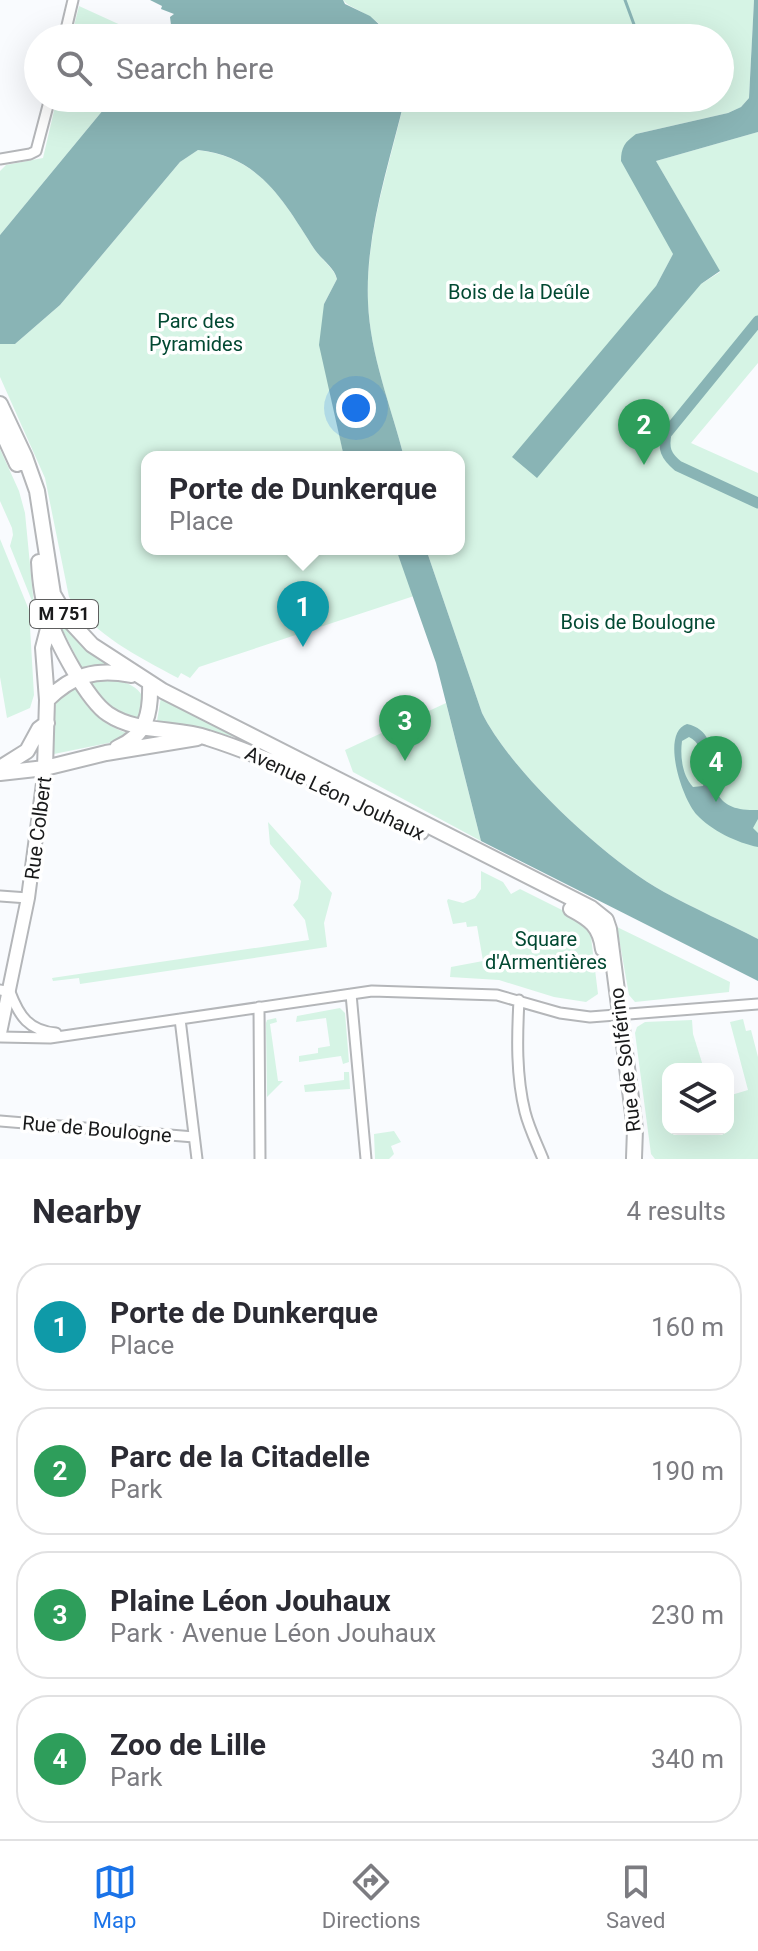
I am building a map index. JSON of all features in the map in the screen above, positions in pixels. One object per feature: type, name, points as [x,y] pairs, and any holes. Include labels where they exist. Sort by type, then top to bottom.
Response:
[{"type":"main road","name":"Avenue Léon Jouhaux","points":[[0,404],[37,491],[56,601],[92,645],[144,680],[599,920]]},
{"type":"main road","name":"Avenue Léon Jouhaux","points":[[0,427],[29,499],[42,596],[50,621],[78,676],[101,708],[117,720],[144,728],[205,737],[320,784],[408,825],[583,915],[599,920]]},
{"type":"main road","name":"Rue Colbert","points":[[45,768],[47,700],[43,648],[50,621]]},
{"type":"main road","name":"Avenue Léon Jouhaux","points":[[78,676],[105,671],[144,680]]},
{"type":"main road","points":[[47,700],[78,676]]},
{"type":"main road","points":[[106,753],[131,742],[144,728],[151,704],[144,680]]},
{"type":"main road","points":[[0,771],[27,751],[39,729],[47,722]]},
{"type":"main road","points":[[0,771],[45,768],[106,753],[205,737]]},
{"type":"main road","name":"Rue de Solférino","points":[[599,920],[609,929],[616,1015],[635,1129],[635,1159]]},
{"type":"street","points":[[67,24],[73,0]]},
{"type":"street","points":[[0,159],[36,151],[46,112]]},
{"type":"street","name":"Rue Colbert","points":[[0,1035],[5,991],[28,898],[45,768]]},
{"type":"street","points":[[0,896],[28,898]]},
{"type":"street","points":[[5,991],[31,1027],[44,1032],[75,1035]]},
{"type":"street","points":[[0,1035],[38,1039],[75,1035],[380,991],[488,994],[568,1014],[616,1015],[758,1004]]},
{"type":"street","points":[[351,994],[366,1159]]},
{"type":"street","points":[[519,1000],[521,1094],[543,1159]]},
{"type":"street","points":[[259,1007],[260,1159]]},
{"type":"street","points":[[180,1019],[197,1159]]},
{"type":"street","name":"Rue de Boulogne","points":[[0,1121],[194,1137]]},
{"type":"street","points":[[624,1159],[635,1159]]},
{"type":"green space","points":[[343,0],[754,0],[749,98],[734,110],[734,24],[379,24]]},
{"type":"green space","points":[[79,6],[118,24],[74,24]]},
{"type":"green space","points":[[54,112],[101,112],[0,235],[0,171],[6,165],[43,158]]},
{"type":"green space","points":[[402,112],[730,112],[636,134],[673,254],[656,286],[701,284],[720,272],[656,161],[758,132],[758,363],[691,443],[758,473],[758,939],[664,892],[588,837],[515,762],[482,713],[428,555],[465,555],[465,451],[402,451],[377,361],[370,322],[370,251]]},
{"type":"green space","name":"Parc des Pyramides","points":[[198,150],[239,162],[255,172],[281,199],[335,275],[337,279],[324,304],[330,390],[343,451],[141,451],[141,555],[398,555],[414,596],[199,667],[190,678],[181,673],[178,678],[133,653],[92,623],[69,597],[45,478],[0,377],[0,344],[15,344],[60,305],[180,162]]},
{"type":"green space","points":[[0,449],[19,491],[25,513],[34,606],[10,546],[12,528],[0,501]]},
{"type":"green space","points":[[0,539],[29,610],[34,695],[30,708],[7,718],[0,677]]},
{"type":"green space","points":[[53,611],[75,635],[113,667],[82,668]]},
{"type":"green space","points":[[97,678],[126,683],[138,690],[146,703],[140,721],[105,701],[88,681]]},
{"type":"green space","points":[[74,686],[97,716],[130,734],[118,741],[49,755],[56,703]]},
{"type":"green space","points":[[161,697],[239,736],[238,738],[157,721]]},
{"type":"green space","points":[[446,703],[481,841],[353,772],[345,750]]},
{"type":"green space","points":[[268,822],[332,893],[324,923],[327,947],[80,984],[79,978],[53,981],[52,978],[309,940],[305,920],[293,905],[298,899],[301,881],[270,844]]},
{"type":"green space","name":"Square d'Armentières","points":[[481,871],[503,882],[511,894],[520,889],[580,919],[590,929],[598,994],[586,1002],[554,997],[499,980],[450,977],[451,967],[483,961],[477,926],[467,927],[466,922],[453,924],[447,901],[463,903],[475,898],[481,889]]},
{"type":"green space","points":[[617,927],[730,982],[729,992],[635,1002],[629,995]]},
{"type":"green space","points":[[340,1008],[345,1013],[349,1062],[343,1064],[341,1056],[299,1062],[299,1056],[318,1053],[318,1048],[330,1046],[326,1018],[296,1022],[297,1016]]},
{"type":"green space","points":[[276,1018],[277,1022],[270,1024],[278,1081],[283,1081],[267,1097],[266,1023]]},
{"type":"green space","points":[[743,1019],[746,1031],[751,1030],[758,1057],[758,1159],[655,1159],[651,1154],[635,1033],[637,1027],[645,1022],[692,1020],[702,1063],[662,1063],[662,1135],[734,1135],[734,1094],[748,1090],[730,1022]]},
{"type":"green space","points":[[344,1072],[349,1072],[350,1089],[305,1092],[304,1085],[344,1080]]},
{"type":"green space","points":[[394,1131],[401,1142],[391,1146],[394,1154],[389,1159],[375,1159],[374,1134]]},
{"type":"water","points":[[150,0],[343,0],[379,24],[171,24],[170,17],[174,14],[161,9],[162,6]]},
{"type":"water","points":[[754,0],[758,0],[758,132],[656,161],[720,271],[701,284],[537,478],[512,457],[656,286],[673,254],[621,161],[626,142],[636,134],[734,112],[749,98]]},
{"type":"water","points":[[101,112],[401,112],[374,225],[368,302],[377,361],[402,451],[343,451],[319,345],[324,304],[337,279],[281,199],[255,172],[238,162],[220,154],[198,150],[180,162],[60,305],[15,344],[0,344],[0,235]]},
{"type":"water","points":[[398,555],[428,555],[482,713],[515,762],[562,813],[615,859],[664,892],[758,939],[758,981],[481,841],[436,663]]},
{"type":"water","points":[[687,724],[702,731],[709,743],[715,787],[722,800],[735,808],[758,810],[758,819],[753,828],[758,833],[758,847],[717,831],[691,807],[676,767],[675,740],[679,730]],"holes":[[[689,737],[702,752],[706,773],[703,786],[693,787],[684,771],[681,747],[682,741]]]},
{"type":"waterway","points":[[625,0],[634,24]]},
{"type":"waterway","points":[[758,321],[666,434],[665,444],[668,455],[678,466],[758,503]]},
{"type":"place","name":"Parc de la Citadelle","points":[[644,465]]},
{"type":"place","name":"Porte de Dunkerque","points":[[303,647]]},
{"type":"place","name":"Plaine Léon Jouhaux","points":[[405,761]]},
{"type":"place","name":"Zoo de Lille","points":[[716,802]]},
{"type":"park label","name":"Bois de la Deûle","points":[[519,292]]},
{"type":"park label","name":"Bois de Boulogne","points":[[638,622]]}]
